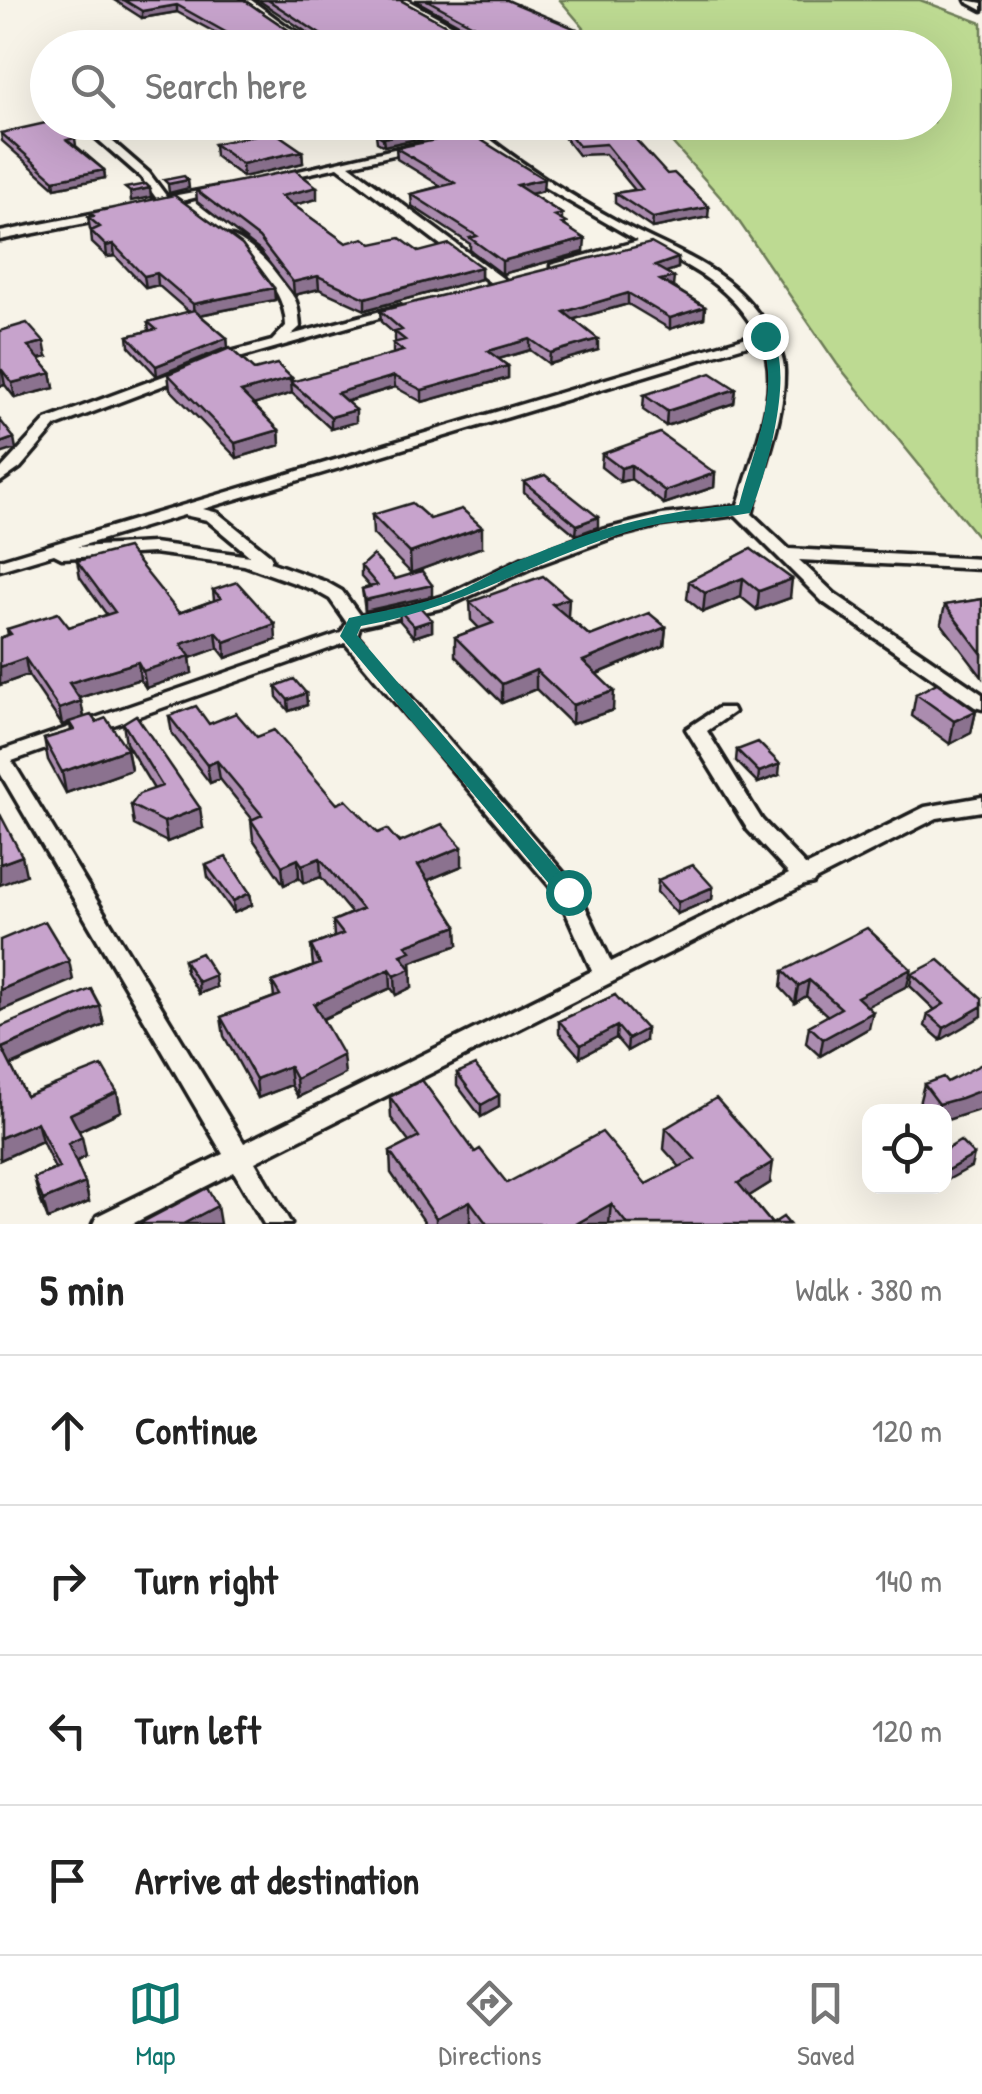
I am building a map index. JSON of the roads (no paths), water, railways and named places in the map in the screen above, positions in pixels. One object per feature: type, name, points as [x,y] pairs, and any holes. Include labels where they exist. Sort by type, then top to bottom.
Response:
[{"type":"street","points":[[245,0],[287,30]]},
{"type":"street","points":[[400,0],[456,30]]},
{"type":"street","points":[[970,0],[982,7]]},
{"type":"street","points":[[103,140],[172,200],[194,210]]},
{"type":"street","points":[[485,140],[519,168],[652,241],[699,262],[725,281],[758,317],[777,359],[775,390],[744,515],[829,598],[982,703]]},
{"type":"street","points":[[269,179],[440,142]]},
{"type":"street","points":[[341,164],[500,283]]},
{"type":"street","points":[[146,206],[233,187]]},
{"type":"street","points":[[0,236],[128,210]]},
{"type":"street","points":[[224,234],[277,279],[294,315],[293,327],[274,343]]},
{"type":"street","points":[[538,273],[652,241]]},
{"type":"street","points":[[482,288],[519,278]]},
{"type":"street","points":[[0,478],[20,465],[35,434],[52,423],[229,355],[425,303]]},
{"type":"street","points":[[0,565],[765,336]]},
{"type":"street","points":[[181,510],[212,516],[253,553],[302,581]]},
{"type":"street","points":[[278,1224],[0,758],[352,629],[466,594],[527,562],[630,526],[683,513],[745,510]]},
{"type":"street","points":[[24,556],[138,548],[195,550],[247,560],[336,596],[352,629],[568,892],[606,977]]},
{"type":"street","points":[[784,554],[982,564]]},
{"type":"street","points":[[725,712],[696,729],[756,824],[805,878]]},
{"type":"street","points":[[106,1224],[242,1160],[932,812],[982,804]]}]
